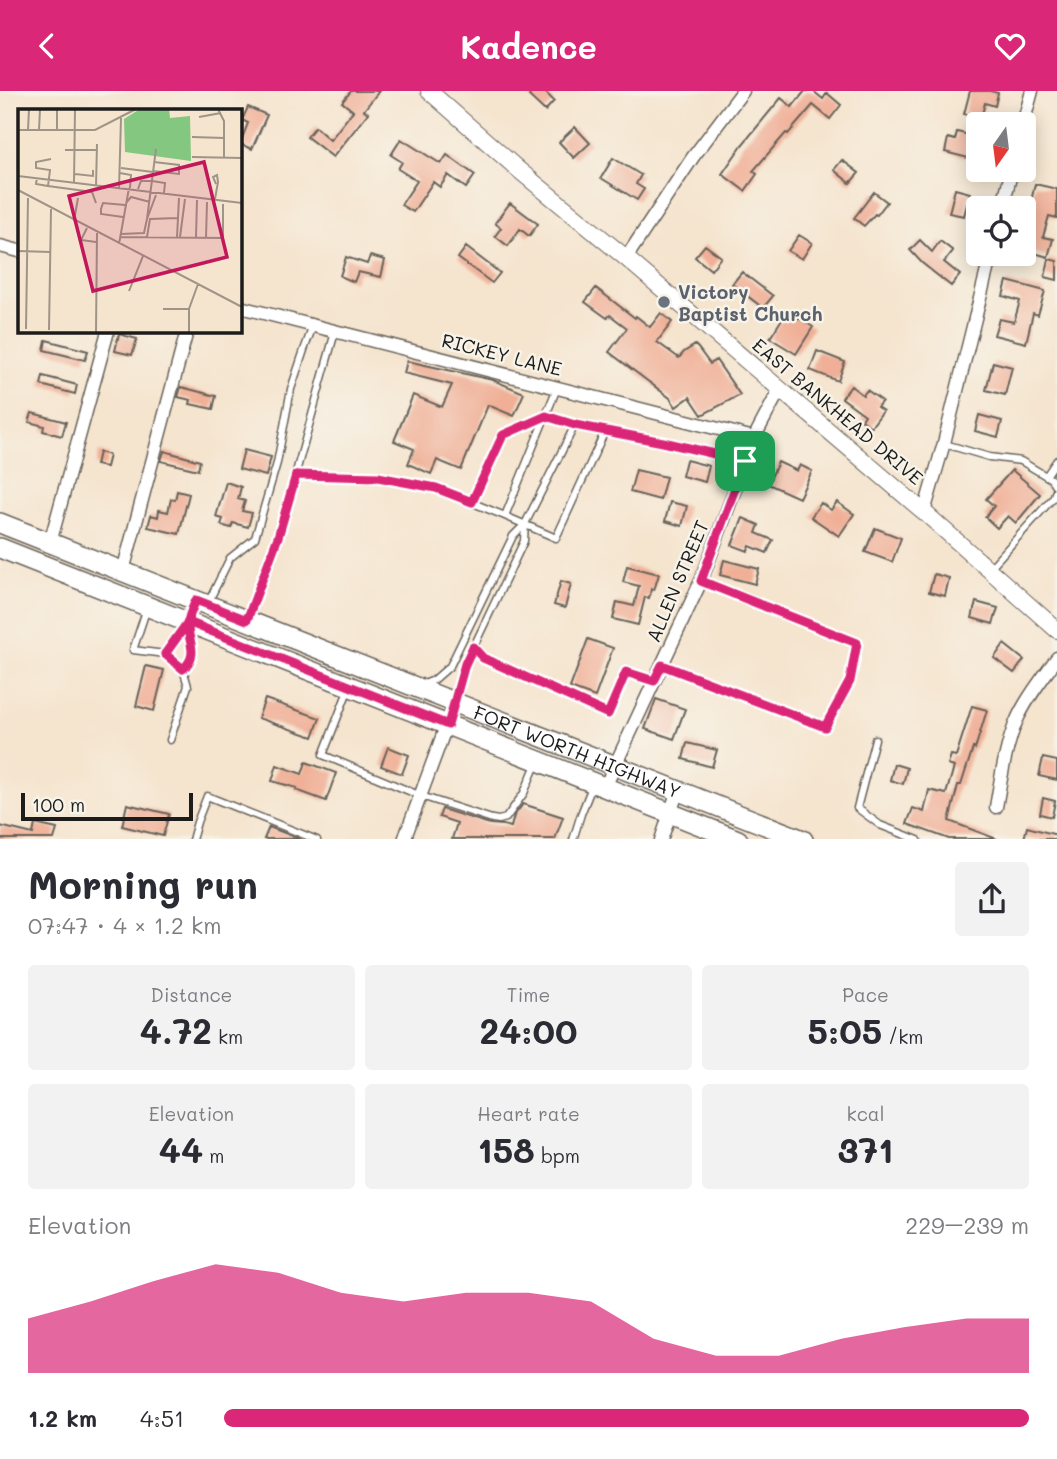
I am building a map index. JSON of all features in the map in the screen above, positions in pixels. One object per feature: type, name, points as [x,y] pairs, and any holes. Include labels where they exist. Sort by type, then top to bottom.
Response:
[{"type":"main road","name":"FORT WORTH HIGHWAY","points":[[0,523],[803,839]]},
{"type":"main road","name":"FORT WORTH HIGHWAY","points":[[0,548],[738,839]]},
{"type":"main road","points":[[188,622],[202,602]]},
{"type":"street","name":"EAST BANKHEAD DRIVE","points":[[429,91],[924,512],[1057,630]]},
{"type":"street","points":[[626,258],[693,157],[743,91]]},
{"type":"street","points":[[1026,112],[1032,91]]},
{"type":"street","points":[[0,246],[18,251]]},
{"type":"street","points":[[924,512],[988,266]]},
{"type":"street","name":"RICKEY LANE","points":[[242,308],[754,438]]},
{"type":"street","points":[[50,543],[107,333]]},
{"type":"street","points":[[123,571],[186,333]]},
{"type":"street","name":"ALLEN STREET","points":[[599,785],[614,765],[701,581],[754,438],[780,389]]},
{"type":"street","points":[[996,807],[1004,763],[1016,722],[1057,658]]},
{"type":"street","points":[[404,839],[455,702]]},
{"type":"street","points":[[662,839],[678,790]]},
{"type":"lane","points":[[202,602],[230,558],[255,538],[277,463],[291,389],[313,326]]},
{"type":"lane","points":[[247,620],[278,537],[335,331]]},
{"type":"lane","points":[[505,516],[557,388]]},
{"type":"lane","points":[[472,502],[503,435],[546,416],[575,425],[745,461]]},
{"type":"lane","points":[[417,687],[435,680],[450,666],[513,536],[525,524],[575,425]]},
{"type":"lane","points":[[296,475],[378,477],[436,488],[556,538],[605,431]]},
{"type":"lane","points":[[944,443],[989,457],[1021,461],[1051,479],[1057,491],[989,569]]},
{"type":"lane","points":[[1046,476],[1057,460]]},
{"type":"lane","points":[[455,702],[465,664],[524,541],[525,524]]},
{"type":"lane","points":[[662,665],[825,727],[850,681],[857,643],[701,581]]},
{"type":"lane","points":[[147,607],[133,650],[165,654],[183,669],[188,686],[170,740]]},
{"type":"lane","points":[[165,654],[188,622]]},
{"type":"lane","points":[[183,669],[190,663],[192,647],[188,622]]},
{"type":"lane","points":[[473,647],[483,658],[608,714],[626,672],[654,681]]},
{"type":"lane","points":[[350,686],[323,755],[421,796],[492,819],[503,820],[524,793],[538,760]]},
{"type":"lane","points":[[875,739],[857,808],[880,825],[918,839]]},
{"type":"lane","points":[[573,839],[581,814],[599,785]]},
{"type":"lane","points":[[192,839],[207,796],[317,839]]},
{"type":"building","points":[[351,91],[379,91],[364,110],[368,113],[333,157],[307,137],[315,127],[330,140],[353,111],[342,102]]},
{"type":"building","points":[[533,91],[544,91],[554,101],[545,111],[529,96]]},
{"type":"building","points":[[805,91],[813,91],[823,99],[827,93],[841,105],[830,119],[813,105],[753,171],[757,174],[745,191],[722,174],[781,98],[792,107]]},
{"type":"building","points":[[970,91],[998,93],[995,106],[985,103],[983,112],[964,114]]},
{"type":"building","points":[[248,107],[267,115],[252,149],[242,145],[248,123],[242,120]]},
{"type":"building","points":[[575,127],[590,143],[574,158],[559,142]]},
{"type":"building","points":[[957,132],[966,134],[966,157],[945,152],[948,138],[955,140]]},
{"type":"building","points":[[401,139],[441,164],[447,155],[475,175],[466,188],[448,175],[440,187],[433,182],[413,212],[401,205],[417,181],[398,169],[402,162],[391,155]]},
{"type":"building","points":[[613,158],[641,175],[636,184],[644,189],[637,200],[601,178]]},
{"type":"building","points":[[842,160],[859,173],[850,183],[834,170]]},
{"type":"building","points":[[1035,184],[1057,189],[1057,218],[1049,216],[1043,237],[1053,239],[1048,257],[1036,253],[1036,196],[1032,196]]},
{"type":"building","points":[[955,189],[970,193],[966,196],[964,216],[949,213]]},
{"type":"building","points":[[874,192],[887,202],[864,226],[854,218]]},
{"type":"building","points":[[510,203],[538,224],[529,236],[520,229],[508,246],[495,236],[501,228],[495,223]]},
{"type":"building","points":[[799,235],[812,243],[802,259],[788,251]]},
{"type":"building","points":[[920,240],[932,252],[940,241],[953,251],[944,262],[960,275],[951,286],[910,250]]},
{"type":"building","points":[[705,245],[721,257],[711,270],[695,257]]},
{"type":"building","points":[[466,247],[500,273],[492,283],[458,258]]},
{"type":"building","points":[[370,256],[385,260],[381,277],[358,272],[354,282],[340,276],[346,257],[367,264]]},
{"type":"building","points":[[1049,259],[1057,261],[1057,280],[1045,277]]},
{"type":"building","points":[[742,272],[773,296],[763,308],[732,284]]},
{"type":"building","points":[[1007,281],[1045,291],[1038,315],[1033,313],[1026,343],[994,335],[999,319],[1014,322],[1020,301],[1003,296]]},
{"type":"building","points":[[596,288],[650,327],[661,313],[672,322],[657,342],[679,358],[695,345],[710,364],[716,360],[740,395],[702,415],[690,397],[676,407],[670,398],[609,352],[627,328],[610,315],[607,318],[585,302]]},
{"type":"building","points":[[787,311],[813,327],[796,354],[770,338]]},
{"type":"building","points":[[119,334],[137,339],[132,355],[115,351]]},
{"type":"building","points":[[46,340],[88,351],[85,360],[44,350]]},
{"type":"building","points":[[817,351],[845,362],[838,381],[810,370]]},
{"type":"building","points":[[407,361],[493,380],[524,393],[514,416],[488,405],[461,470],[437,460],[431,474],[408,464],[414,449],[394,441],[413,395],[442,407],[452,385],[404,373]]},
{"type":"building","points":[[993,362],[1012,367],[1005,395],[986,390]]},
{"type":"building","points":[[43,376],[77,385],[75,394],[41,385]]},
{"type":"building","points":[[851,386],[863,395],[867,390],[882,401],[877,407],[883,411],[871,427],[862,420],[865,415],[842,398]]},
{"type":"building","points":[[181,387],[216,396],[213,409],[190,404],[191,400],[178,397]]},
{"type":"building","points":[[32,413],[66,422],[62,436],[43,431],[44,426],[29,422]]},
{"type":"building","points":[[979,415],[1002,421],[998,437],[975,431]]},
{"type":"building","points":[[244,450],[271,457],[266,476],[239,469]]},
{"type":"building","points":[[164,451],[200,461],[198,470],[161,461]]},
{"type":"building","points":[[99,452],[109,455],[106,467],[96,465]]},
{"type":"building","points":[[686,460],[709,466],[705,482],[682,476]]},
{"type":"building","points":[[778,462],[797,471],[800,465],[812,471],[799,498],[768,484]]},
{"type":"building","points":[[636,470],[666,477],[660,500],[630,492]]},
{"type":"building","points":[[1012,470],[1040,494],[1016,523],[1008,516],[997,528],[985,517],[994,506],[986,499]]},
{"type":"building","points":[[226,482],[241,487],[238,499],[245,501],[242,511],[252,513],[248,527],[233,523],[231,528],[221,525],[223,519],[216,517]]},
{"type":"building","points":[[177,491],[189,494],[179,534],[148,527],[151,515],[158,517],[159,510],[168,512],[171,499],[175,500]]},
{"type":"building","points":[[670,502],[687,506],[682,526],[665,521]]},
{"type":"building","points":[[837,502],[854,514],[839,536],[811,517],[821,503],[831,510]]},
{"type":"building","points":[[743,518],[759,525],[756,533],[773,540],[767,553],[750,546],[748,551],[732,545]]},
{"type":"building","points":[[875,528],[901,538],[892,562],[865,552]]},
{"type":"building","points":[[724,560],[759,569],[755,584],[720,575]]},
{"type":"building","points":[[627,566],[659,574],[654,590],[651,589],[649,598],[645,597],[638,625],[613,619],[617,602],[634,606],[639,586],[623,582]]},
{"type":"building","points":[[934,574],[949,578],[945,596],[929,592]]},
{"type":"building","points":[[561,581],[571,584],[565,608],[554,605]]},
{"type":"building","points":[[976,602],[998,608],[993,624],[972,618]]},
{"type":"building","points":[[588,639],[613,648],[595,697],[570,688]]},
{"type":"building","points":[[1004,644],[1024,660],[1014,673],[994,658]]},
{"type":"building","points":[[146,666],[164,670],[154,711],[136,706]]},
{"type":"building","points":[[265,699],[320,718],[313,737],[258,718]]},
{"type":"building","points":[[656,699],[685,709],[674,739],[645,729]]},
{"type":"building","points":[[972,706],[987,710],[975,749],[973,748],[961,785],[958,785],[949,821],[997,839],[949,839],[907,824],[913,808],[924,812],[929,790],[946,794],[954,767],[948,765],[951,755],[956,756]]},
{"type":"building","points":[[687,743],[717,750],[712,767],[683,759]]},
{"type":"building","points":[[388,747],[409,755],[402,774],[381,766]]},
{"type":"building","points":[[1043,758],[1057,761],[1057,780],[1039,776]]},
{"type":"building","points":[[306,762],[336,773],[326,801],[296,790],[297,788],[272,781],[277,765],[302,774]]},
{"type":"building","points":[[894,764],[907,768],[903,784],[890,780]]},
{"type":"building","points":[[1043,798],[1055,801],[1052,817],[1040,814]]},
{"type":"building","points":[[127,804],[169,814],[163,836],[122,826]]},
{"type":"building","points":[[523,804],[563,817],[555,839],[452,839],[457,823],[439,817],[442,809],[490,824],[511,827],[514,816]]},
{"type":"building","points":[[35,824],[57,829],[54,839],[0,839],[0,826],[33,834]]},
{"type":"building","points":[[269,827],[300,839],[264,839]]},
{"type":"building","points":[[1027,827],[1057,835],[1057,839],[1024,839]]},
{"type":"place","name":"Victory Baptist Church","points":[[664,302]]},
{"type":"route","points":[[745,461],[575,425],[546,416],[503,435],[472,502],[436,488],[378,477],[296,475],[278,537],[247,620],[196,600],[188,622],[192,647],[190,663],[183,669],[165,654],[188,622],[448,725],[465,664],[473,647],[483,658],[608,714],[626,672],[654,681],[662,665],[825,727],[850,681],[857,643],[701,581],[745,461]]}]
